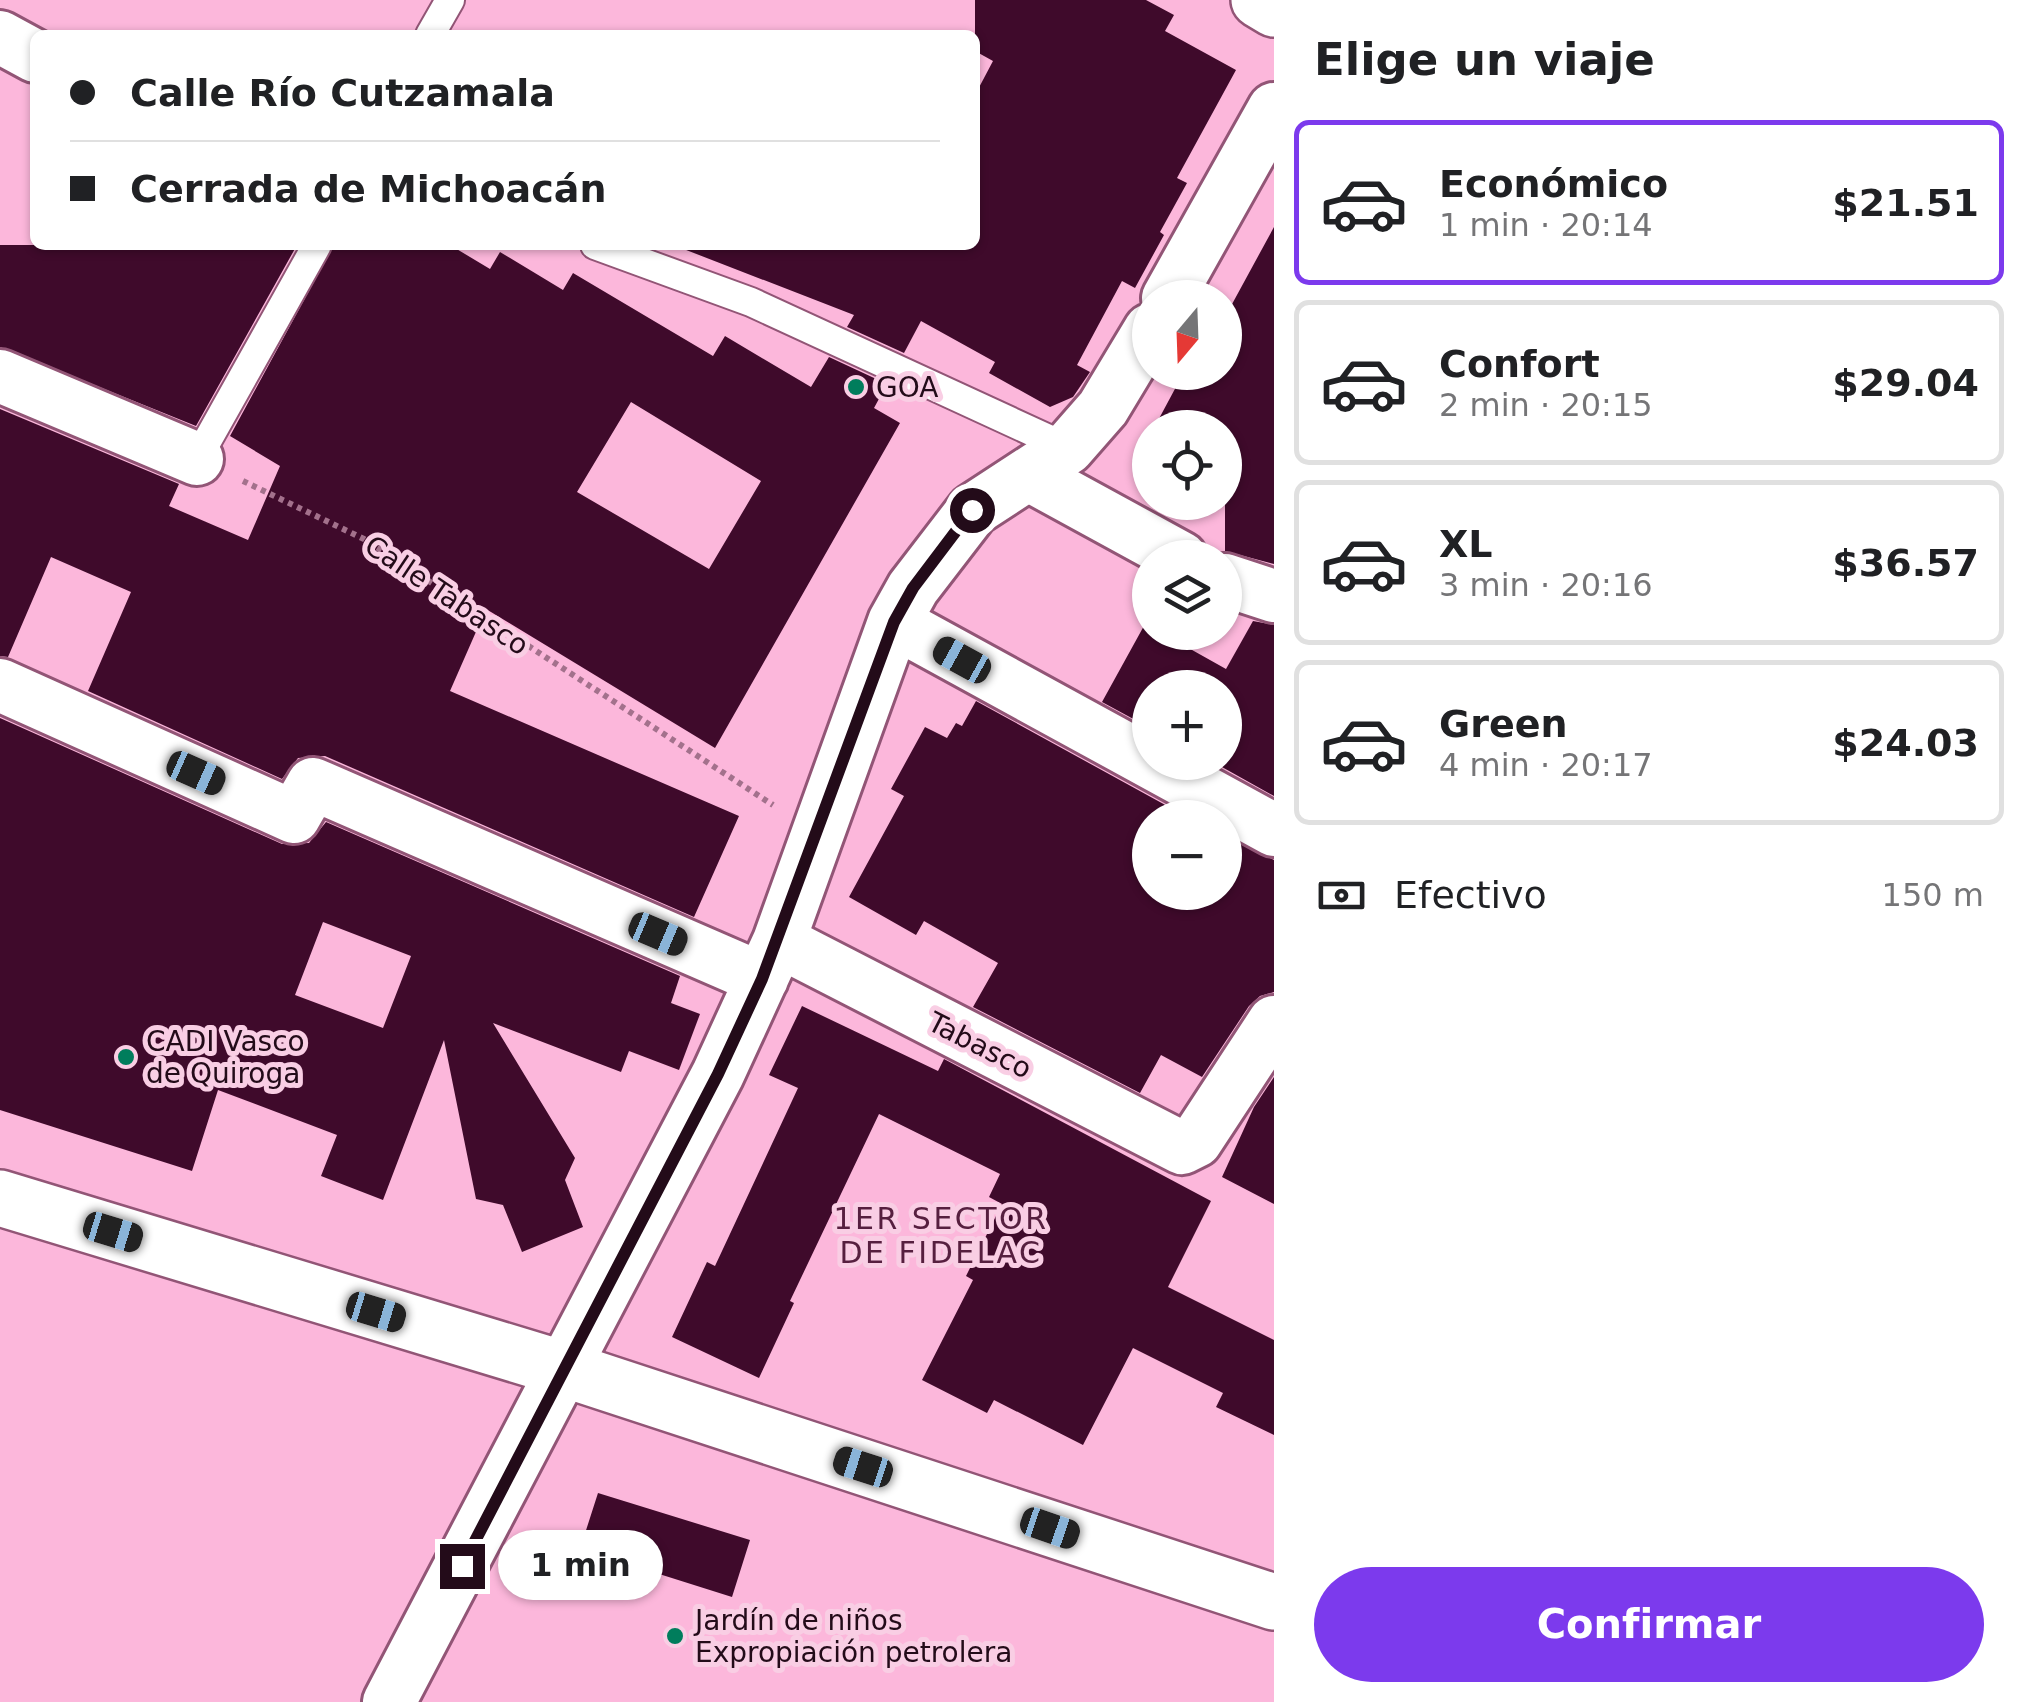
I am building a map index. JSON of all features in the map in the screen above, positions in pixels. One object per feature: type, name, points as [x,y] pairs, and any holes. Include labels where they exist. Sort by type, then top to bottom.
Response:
[{"type":"street","points":[[1258,0],[1274,9]]},
{"type":"street","points":[[0,37],[30,53]]},
{"type":"street","points":[[1178,280],[1274,109]]},
{"type":"street","points":[[389,1702],[718,1074],[770,960],[894,622],[913,588],[972,510],[1050,462],[1103,408],[1132,360]]},
{"type":"street","points":[[0,376],[197,459]]},
{"type":"street","points":[[1050,462],[1156,540]]},
{"type":"street","points":[[1242,586],[1274,596]]},
{"type":"street","points":[[894,622],[1274,830]]},
{"type":"street","name":"Tabasco","points":[[0,684],[294,817],[313,784],[770,960],[1182,1148],[1196,1142],[1272,1031]]},
{"type":"street","points":[[0,1198],[564,1369],[1274,1602]]},
{"type":"lane","points":[[433,30],[450,0]]},
{"type":"lane","points":[[197,459],[315,250]]},
{"type":"lane","points":[[609,250],[751,302],[1050,462]]},
{"type":"path","name":"Calle Tabasco","points":[[197,459],[364,538],[434,582],[502,633],[816,832]]},
{"type":"building","points":[[975,0],[1146,0],[1174,15],[1165,31],[1236,70],[1177,178],[1187,183],[1160,232],[1164,235],[1139,280],[1132,280],[1132,286],[1122,281],[1077,365],[1090,372],[1073,397],[1050,407],[989,373],[995,362],[921,321],[904,353],[847,327],[854,315],[686,250],[980,250],[980,86],[993,61],[980,54],[980,30],[975,30]]},
{"type":"building","points":[[1274,227],[1274,564],[1242,556],[1242,540],[1225,540],[1225,520],[1242,520],[1242,410],[1164,410],[1174,390],[1242,390],[1242,286]]},
{"type":"building","points":[[0,245],[30,245],[30,250],[294,250],[196,426],[0,347]]},
{"type":"building","points":[[331,250],[458,250],[490,269],[500,252],[563,290],[573,273],[713,356],[725,336],[811,387],[829,357],[887,384],[874,408],[900,423],[715,748],[486,609],[450,691],[739,816],[694,917],[325,756],[298,758],[282,779],[88,691],[131,592],[51,557],[8,657],[0,656],[0,409],[179,484],[169,506],[248,540],[280,466],[230,436]],"holes":[[[631,402],[761,481],[709,569],[577,492]]]},
{"type":"building","points":[[1253,621],[1274,625],[1274,796],[1242,778],[1242,670],[1132,670],[1132,718],[1102,702],[1132,648],[1192,650],[1226,669],[1237,650],[1242,650],[1242,641]]},
{"type":"building","points":[[976,701],[1156,800],[1132,800],[1132,910],[1242,910],[1242,845],[1274,860],[1274,992],[1260,996],[1249,1006],[1202,1077],[1161,1055],[1140,1093],[973,1007],[998,963],[924,921],[916,935],[849,897],[904,796],[891,789],[925,727],[947,738],[956,723],[962,726]]},
{"type":"building","points":[[0,718],[282,844],[309,843],[326,822],[680,976],[671,1003],[700,1014],[679,1070],[629,1051],[621,1072],[493,1023],[575,1158],[565,1180],[583,1227],[522,1252],[503,1205],[476,1199],[444,1040],[383,1200],[321,1176],[337,1135],[218,1090],[192,1171],[0,1110]],"holes":[[[323,922],[411,956],[383,1028],[295,995]]]},
{"type":"building","points":[[802,1006],[938,1071],[944,1059],[1211,1201],[1168,1287],[1274,1340],[1274,1435],[1216,1407],[1223,1393],[1133,1348],[1083,1445],[994,1400],[987,1413],[922,1380],[973,1280],[966,1276],[1002,1204],[989,1197],[1000,1174],[879,1114],[790,1301],[794,1303],[759,1378],[672,1337],[707,1262],[715,1266],[798,1088],[769,1075]]},
{"type":"building","points":[[1274,1077],[1274,1204],[1222,1177],[1254,1107]]},
{"type":"building","points":[[598,1493],[750,1540],[732,1597],[580,1549]]},
{"type":"place","name":"GOA","points":[[856,387]]},
{"type":"place","name":"CADI Vasco de Quiroga","points":[[126,1057]]},
{"type":"place","name":"Jardín de niños Expropiación petrolera","points":[[675,1636]]},
{"type":"district","name":"1ER SECTOR DE FIDELAC","points":[[941,1236]]},
{"type":"route","points":[[462,1566],[718,1074],[762,979],[894,622],[913,588],[972,510]]}]
